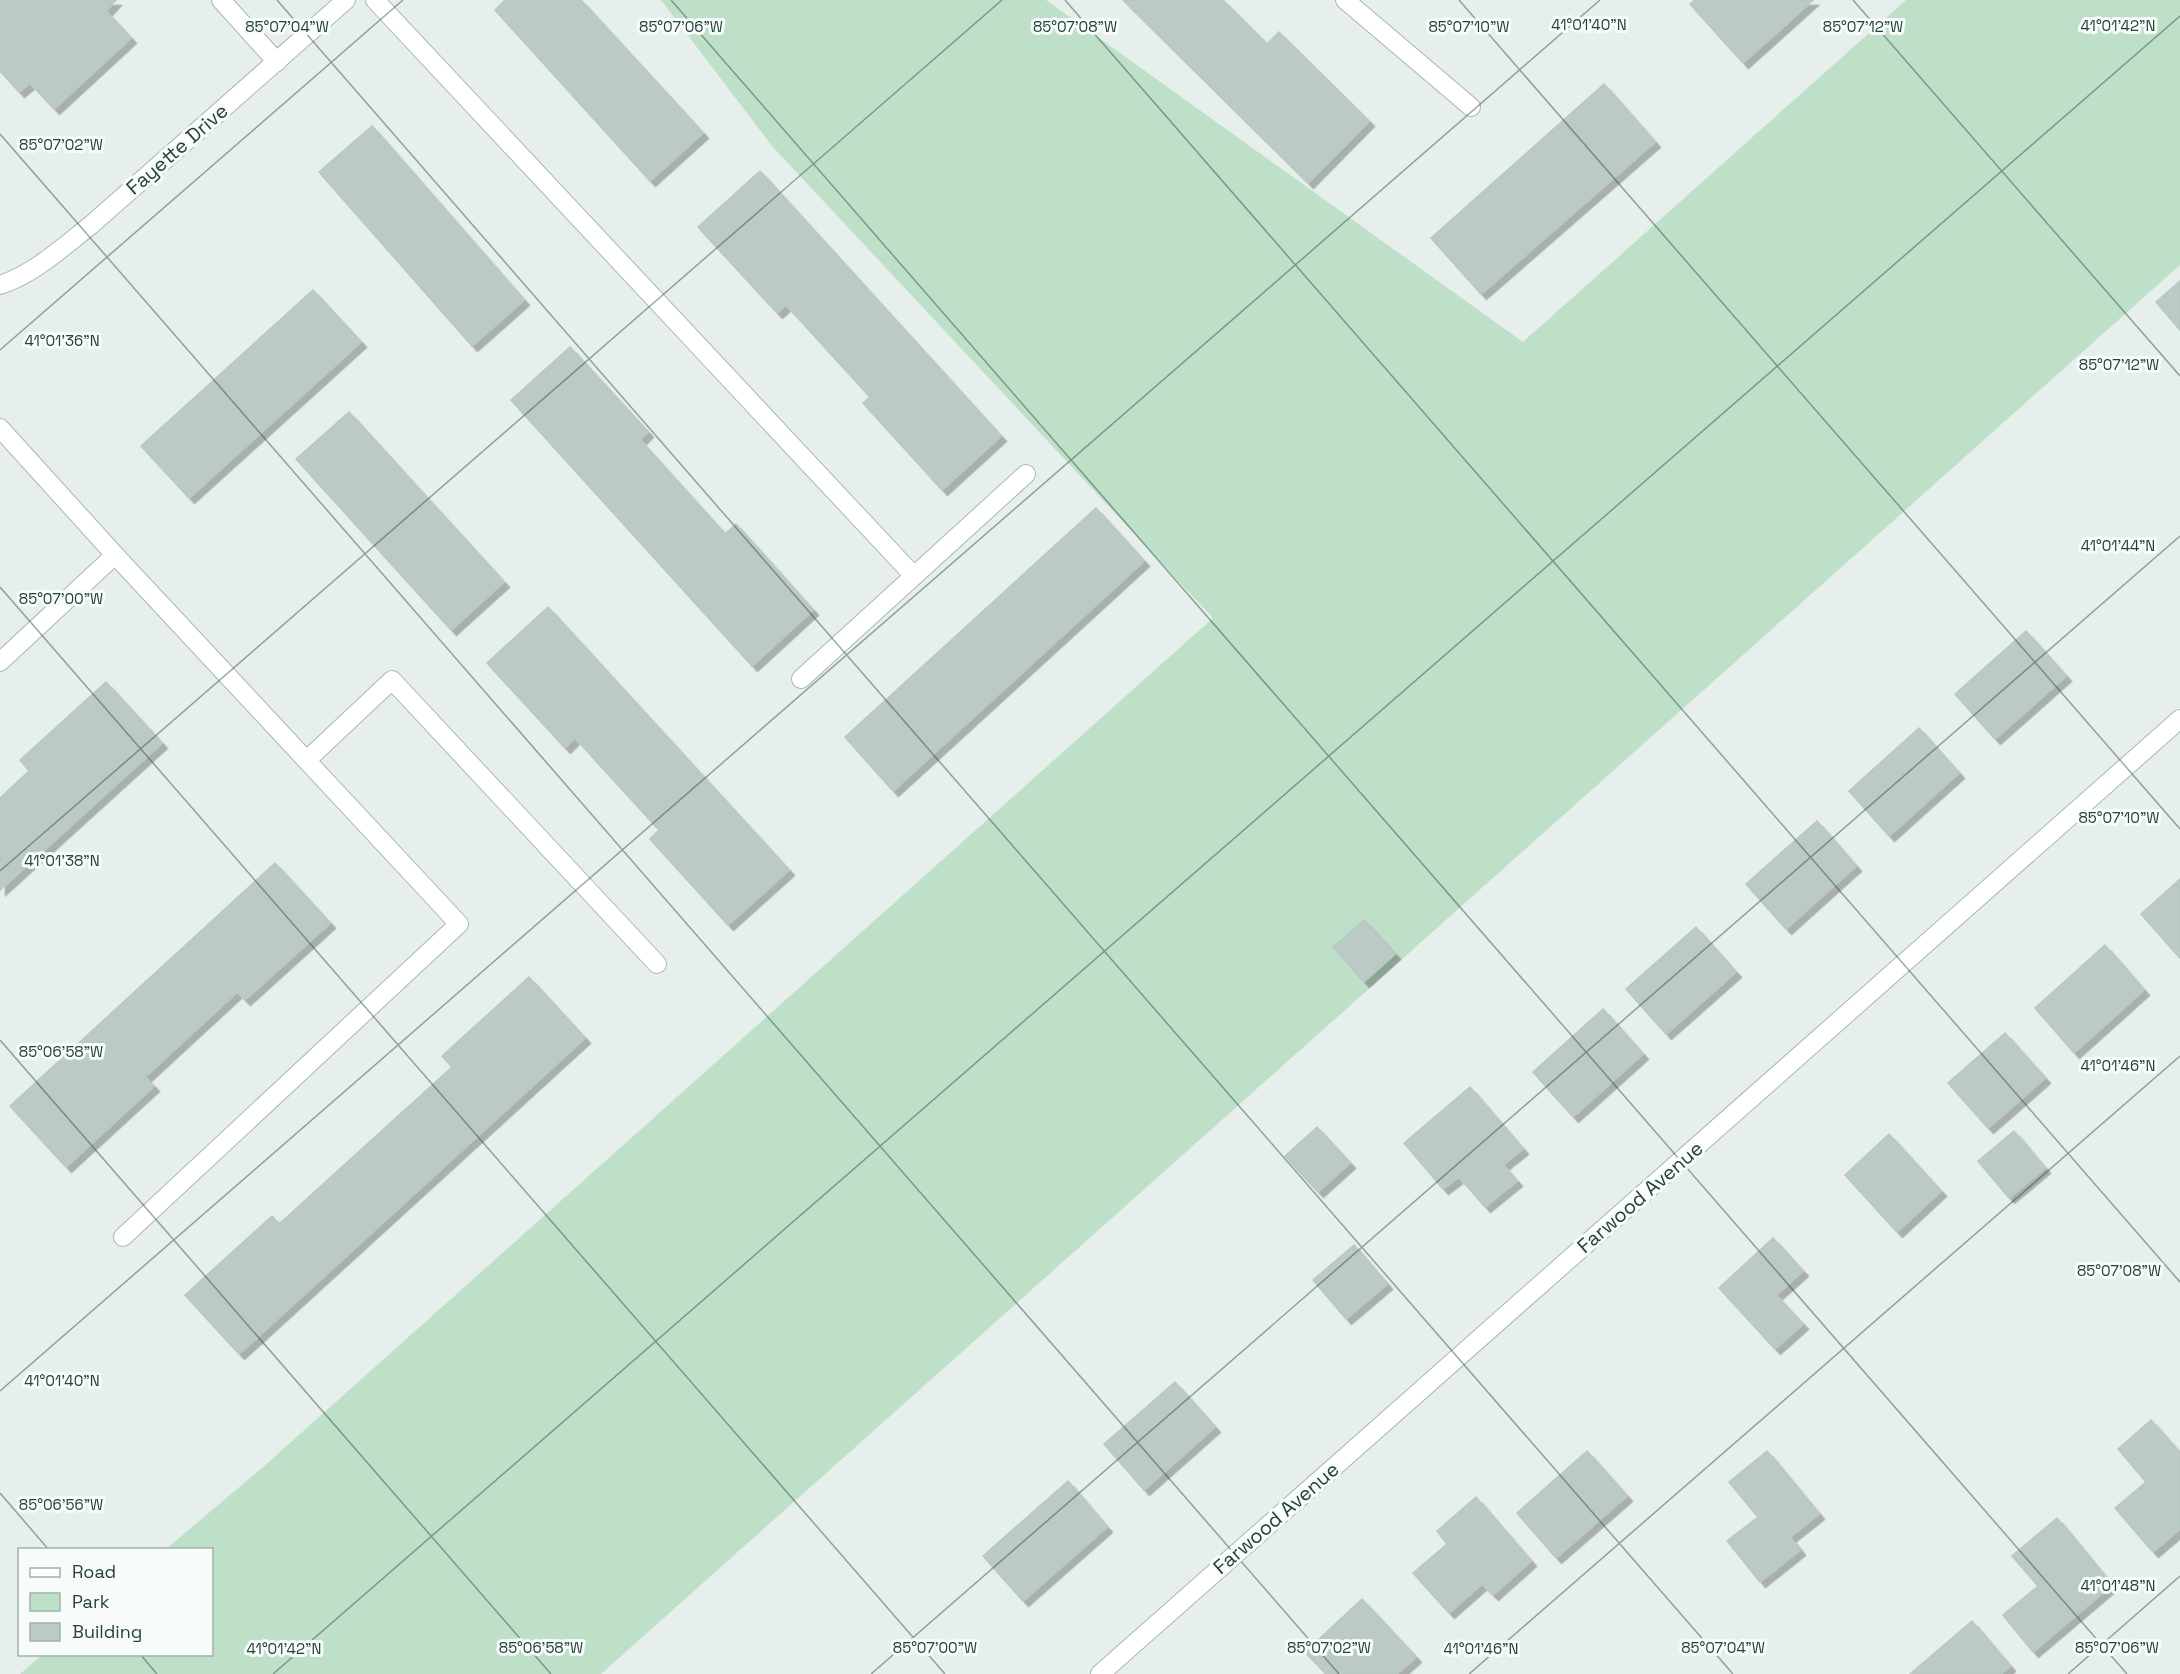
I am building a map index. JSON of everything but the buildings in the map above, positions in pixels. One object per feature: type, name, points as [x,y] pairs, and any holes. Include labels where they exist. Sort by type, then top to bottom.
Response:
[{"type":"street","points":[[221,0],[277,62]]},
{"type":"street","name":"Fayette Drive","points":[[0,285],[9,282],[54,254],[91,225],[346,0]]},
{"type":"street","points":[[375,0],[914,576]]},
{"type":"street","points":[[1345,0],[1471,107]]},
{"type":"street","points":[[0,428],[115,555],[308,759],[459,924],[123,1237]]},
{"type":"street","points":[[801,679],[1026,474]]},
{"type":"street","points":[[0,662],[115,555]]},
{"type":"street","points":[[308,759],[392,680],[657,964]]},
{"type":"street","name":"Farwood Avenue","points":[[1100,1674],[2180,719]]},
{"type":"green space","points":[[661,0],[1046,0],[1523,342],[1906,0],[2180,0],[2180,265],[601,1674],[20,1674],[41,1656],[213,1656],[213,1548],[167,1548],[263,1467],[1213,618],[772,146]]}]
